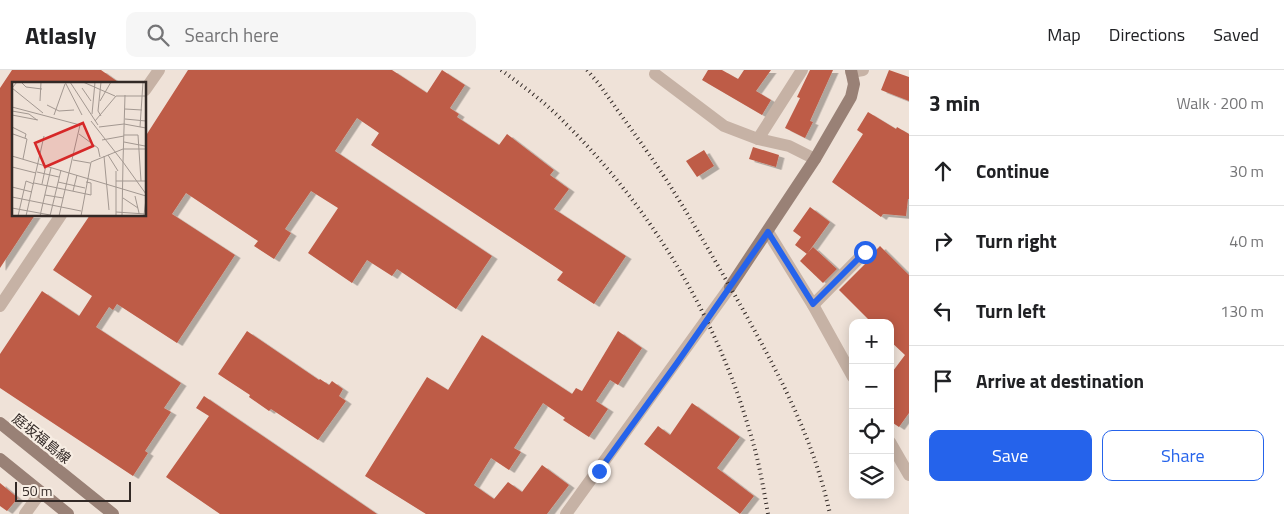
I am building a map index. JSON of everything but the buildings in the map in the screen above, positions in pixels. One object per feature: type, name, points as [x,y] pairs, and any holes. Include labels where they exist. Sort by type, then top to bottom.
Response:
[{"type":"street","points":[[146,89],[159,70]]},
{"type":"street","points":[[758,139],[802,70]]},
{"type":"street","points":[[566,514],[677,363],[768,232],[815,159],[851,97],[855,71]]},
{"type":"street","points":[[655,74],[724,126],[758,139],[789,146],[815,159]]},
{"type":"street","points":[[0,306],[60,216]]},
{"type":"street","points":[[768,232],[813,304],[849,370]]},
{"type":"street","points":[[813,304],[865,252]]},
{"type":"street","name":"庭坂福島線","points":[[0,423],[113,514]]},
{"type":"street","points":[[894,449],[909,475]]},
{"type":"street","points":[[0,459],[68,514]]},
{"type":"street","points":[[25,514],[41,492]]},
{"type":"railway","points":[[501,70],[550,109],[596,156],[652,226],[676,264],[718,344],[735,386],[755,450],[768,514]]},
{"type":"railway","points":[[587,70],[599,84],[669,184],[746,315],[796,412],[815,461],[830,514]]},
{"type":"route","points":[[599,471],[768,232],[813,304],[865,252]]}]
